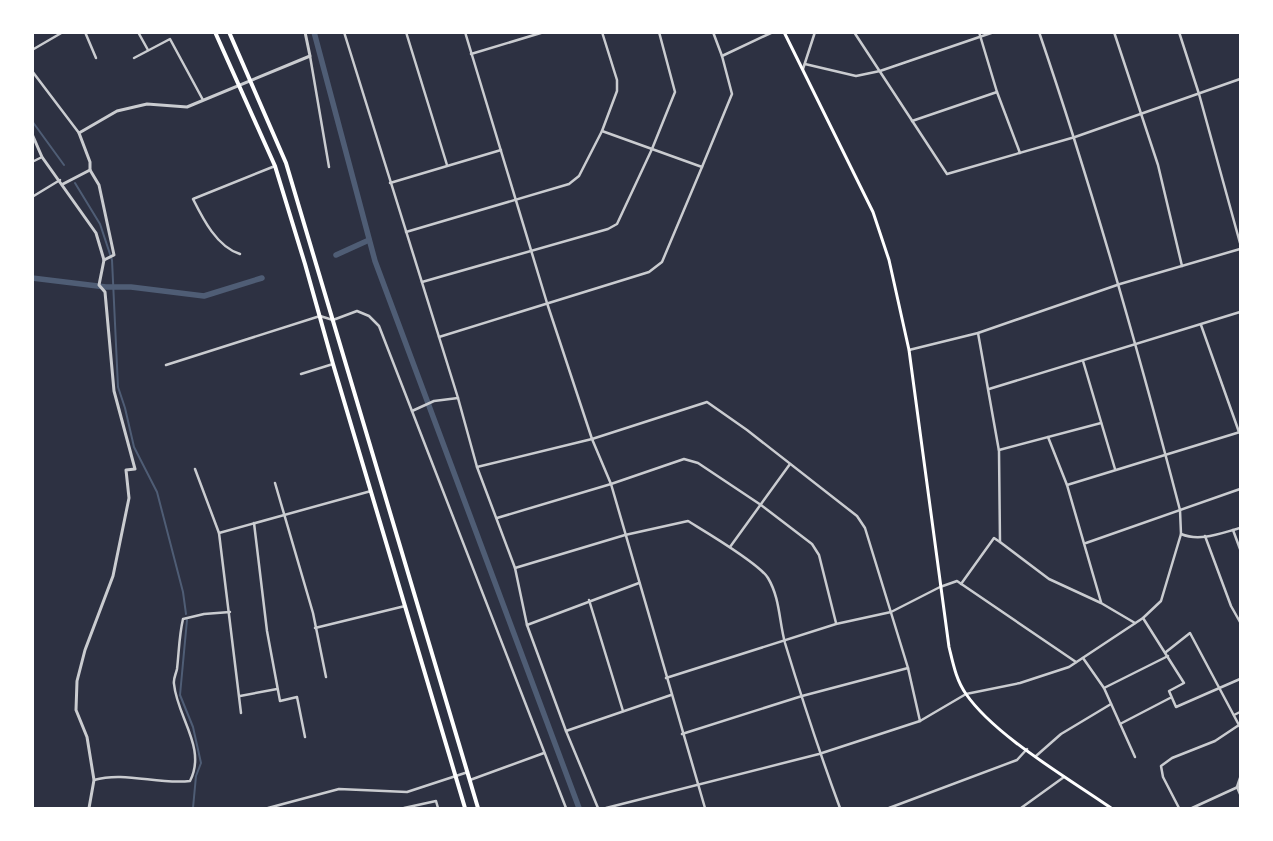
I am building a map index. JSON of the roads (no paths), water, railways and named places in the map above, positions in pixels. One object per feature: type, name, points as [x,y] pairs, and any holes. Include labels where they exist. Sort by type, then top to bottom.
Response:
[{"type":"highway","points":[[215,32],[275,166],[464,808]]},
{"type":"highway","points":[[229,32],[286,163],[478,808]]},
{"type":"main road","points":[[784,32],[873,212],[889,260],[909,350],[940,587],[953,664],[966,694],[1012,739],[1109,808]]},
{"type":"street","points":[[32,50],[63,32]]},
{"type":"street","points":[[85,32],[96,58]]},
{"type":"street","points":[[138,32],[148,50]]},
{"type":"street","points":[[305,32],[330,168]]},
{"type":"street","points":[[344,32],[458,398],[477,467],[515,568],[527,625],[566,731],[598,808]]},
{"type":"street","points":[[406,32],[448,165]]},
{"type":"street","points":[[465,32],[470,54],[547,303],[592,438],[611,484],[704,808]]},
{"type":"street","points":[[470,54],[544,32]]},
{"type":"street","points":[[406,232],[569,184],[579,176],[602,131],[617,91],[617,80],[602,32]]},
{"type":"street","points":[[422,282],[608,229],[617,224],[652,149],[675,92],[660,32]]},
{"type":"street","points":[[439,337],[649,272],[662,262],[732,94],[722,56],[713,32]]},
{"type":"street","points":[[722,56],[773,32]]},
{"type":"street","points":[[803,69],[816,32]]},
{"type":"street","points":[[854,32],[946,174],[1075,138],[1240,79]]},
{"type":"street","points":[[979,32],[997,92],[1020,153]]},
{"type":"street","points":[[805,64],[856,76],[880,72],[994,32]]},
{"type":"street","points":[[606,808],[820,754],[920,721],[966,694],[1020,683],[1076,662],[1143,618],[1160,602],[1181,534],[1180,510],[1120,284],[1075,138],[1039,32]]},
{"type":"street","points":[[1114,32],[1158,165],[1182,266]]},
{"type":"street","points":[[1179,32],[1199,94],[1240,243]]},
{"type":"street","points":[[134,58],[170,39],[203,100]]},
{"type":"street","points":[[79,133],[117,111],[147,104],[187,107],[310,56]]},
{"type":"street","points":[[32,71],[79,133],[90,162],[90,170],[99,185],[111,256],[104,260]]},
{"type":"street","points":[[912,122],[997,92]]},
{"type":"street","points":[[602,131],[702,167]]},
{"type":"street","points":[[33,137],[42,157],[96,233],[104,260],[99,285],[105,292],[114,391],[135,469],[126,470],[129,498],[113,576],[77,681],[76,710],[87,737],[94,780],[89,808]]},
{"type":"street","points":[[390,183],[501,150]]},
{"type":"street","points":[[32,162],[42,157]]},
{"type":"street","points":[[240,254],[230,251],[206,224],[193,199],[275,166]]},
{"type":"street","points":[[63,184],[90,170]]},
{"type":"street","points":[[32,197],[60,180]]},
{"type":"street","points":[[909,350],[978,333],[1120,284],[1240,249]]},
{"type":"street","points":[[166,365],[320,316],[333,320],[358,311],[369,316],[378,326],[566,808]]},
{"type":"street","points":[[989,389],[1240,312]]},
{"type":"street","points":[[1067,485],[1240,432],[1201,325]]},
{"type":"street","points":[[978,333],[999,450],[1000,542]]},
{"type":"street","points":[[1083,361],[1115,469]]},
{"type":"street","points":[[301,374],[333,364]]},
{"type":"street","points":[[412,411],[434,402],[458,398]]},
{"type":"street","points":[[477,467],[592,438],[707,402],[857,516],[865,528],[908,668],[920,721]]},
{"type":"street","points":[[999,450],[1101,422]]},
{"type":"street","points":[[1048,437],[1067,485],[1086,543],[1101,602]]},
{"type":"street","points":[[497,518],[684,460],[698,463],[761,505],[812,544],[819,555],[836,624]]},
{"type":"street","points":[[730,547],[790,464]]},
{"type":"street","points":[[195,469],[219,533],[241,713]]},
{"type":"street","points":[[275,484],[313,613],[326,677]]},
{"type":"street","points":[[1086,543],[1240,489]]},
{"type":"street","points":[[219,533],[371,491]]},
{"type":"street","points":[[515,568],[626,536],[688,521],[730,547],[767,576],[780,608],[784,640],[820,754],[840,808]]},
{"type":"street","points":[[254,523],[267,631],[280,701],[297,697],[305,737]]},
{"type":"street","points":[[1181,534],[1192,538],[1240,528]]},
{"type":"street","points":[[1233,530],[1240,550]]},
{"type":"street","points":[[1205,536],[1231,606],[1240,622]]},
{"type":"street","points":[[961,584],[994,538],[1049,579],[1101,602],[1135,623]]},
{"type":"street","points":[[666,678],[836,624],[890,612],[940,587],[957,581],[1076,662]]},
{"type":"street","points":[[527,625],[589,600],[639,583]]},
{"type":"street","points":[[589,600],[623,711]]},
{"type":"street","points":[[315,628],[405,606]]},
{"type":"street","points":[[94,780],[122,777],[147,781],[190,781],[194,773],[193,744],[186,720],[180,710],[173,682],[183,619],[230,612]]},
{"type":"street","points":[[1143,618],[1184,683],[1169,691],[1170,698],[1176,707],[1240,679]]},
{"type":"street","points":[[1166,652],[1190,633],[1240,726],[1215,741],[1172,758],[1161,766],[1163,777],[1179,808]]},
{"type":"street","points":[[1104,688],[1168,656]]},
{"type":"street","points":[[1083,658],[1104,688],[1135,757]]},
{"type":"street","points":[[682,734],[802,696],[908,668]]},
{"type":"street","points":[[240,696],[278,689]]},
{"type":"street","points":[[566,731],[671,695]]},
{"type":"street","points":[[1120,724],[1170,698]]},
{"type":"street","points":[[1036,756],[1061,734],[1111,704]]},
{"type":"street","points":[[1234,715],[1240,712]]},
{"type":"street","points":[[889,808],[1016,760],[1027,749]]},
{"type":"street","points":[[470,780],[544,753]]},
{"type":"street","points":[[268,808],[340,789],[407,792],[468,772]]},
{"type":"street","points":[[1021,808],[1065,776]]},
{"type":"street","points":[[1240,778],[1240,794]]},
{"type":"street","points":[[1192,808],[1239,786]]},
{"type":"street","points":[[404,808],[436,801],[438,808]]},
{"type":"street","points":[[1204,804],[1208,808]]},
{"type":"waterway","points":[[314,32],[375,261],[579,808]]},
{"type":"waterway","points":[[32,121],[64,165]]},
{"type":"waterway","points":[[75,183],[100,224],[112,260],[118,387],[134,447],[157,492],[183,592],[186,614]]},
{"type":"waterway","points":[[336,255],[369,240]]},
{"type":"waterway","points":[[32,278],[204,296],[262,278]]},
{"type":"waterway","points":[[187,620],[180,695],[193,727],[201,763],[196,776],[193,808]]}]
